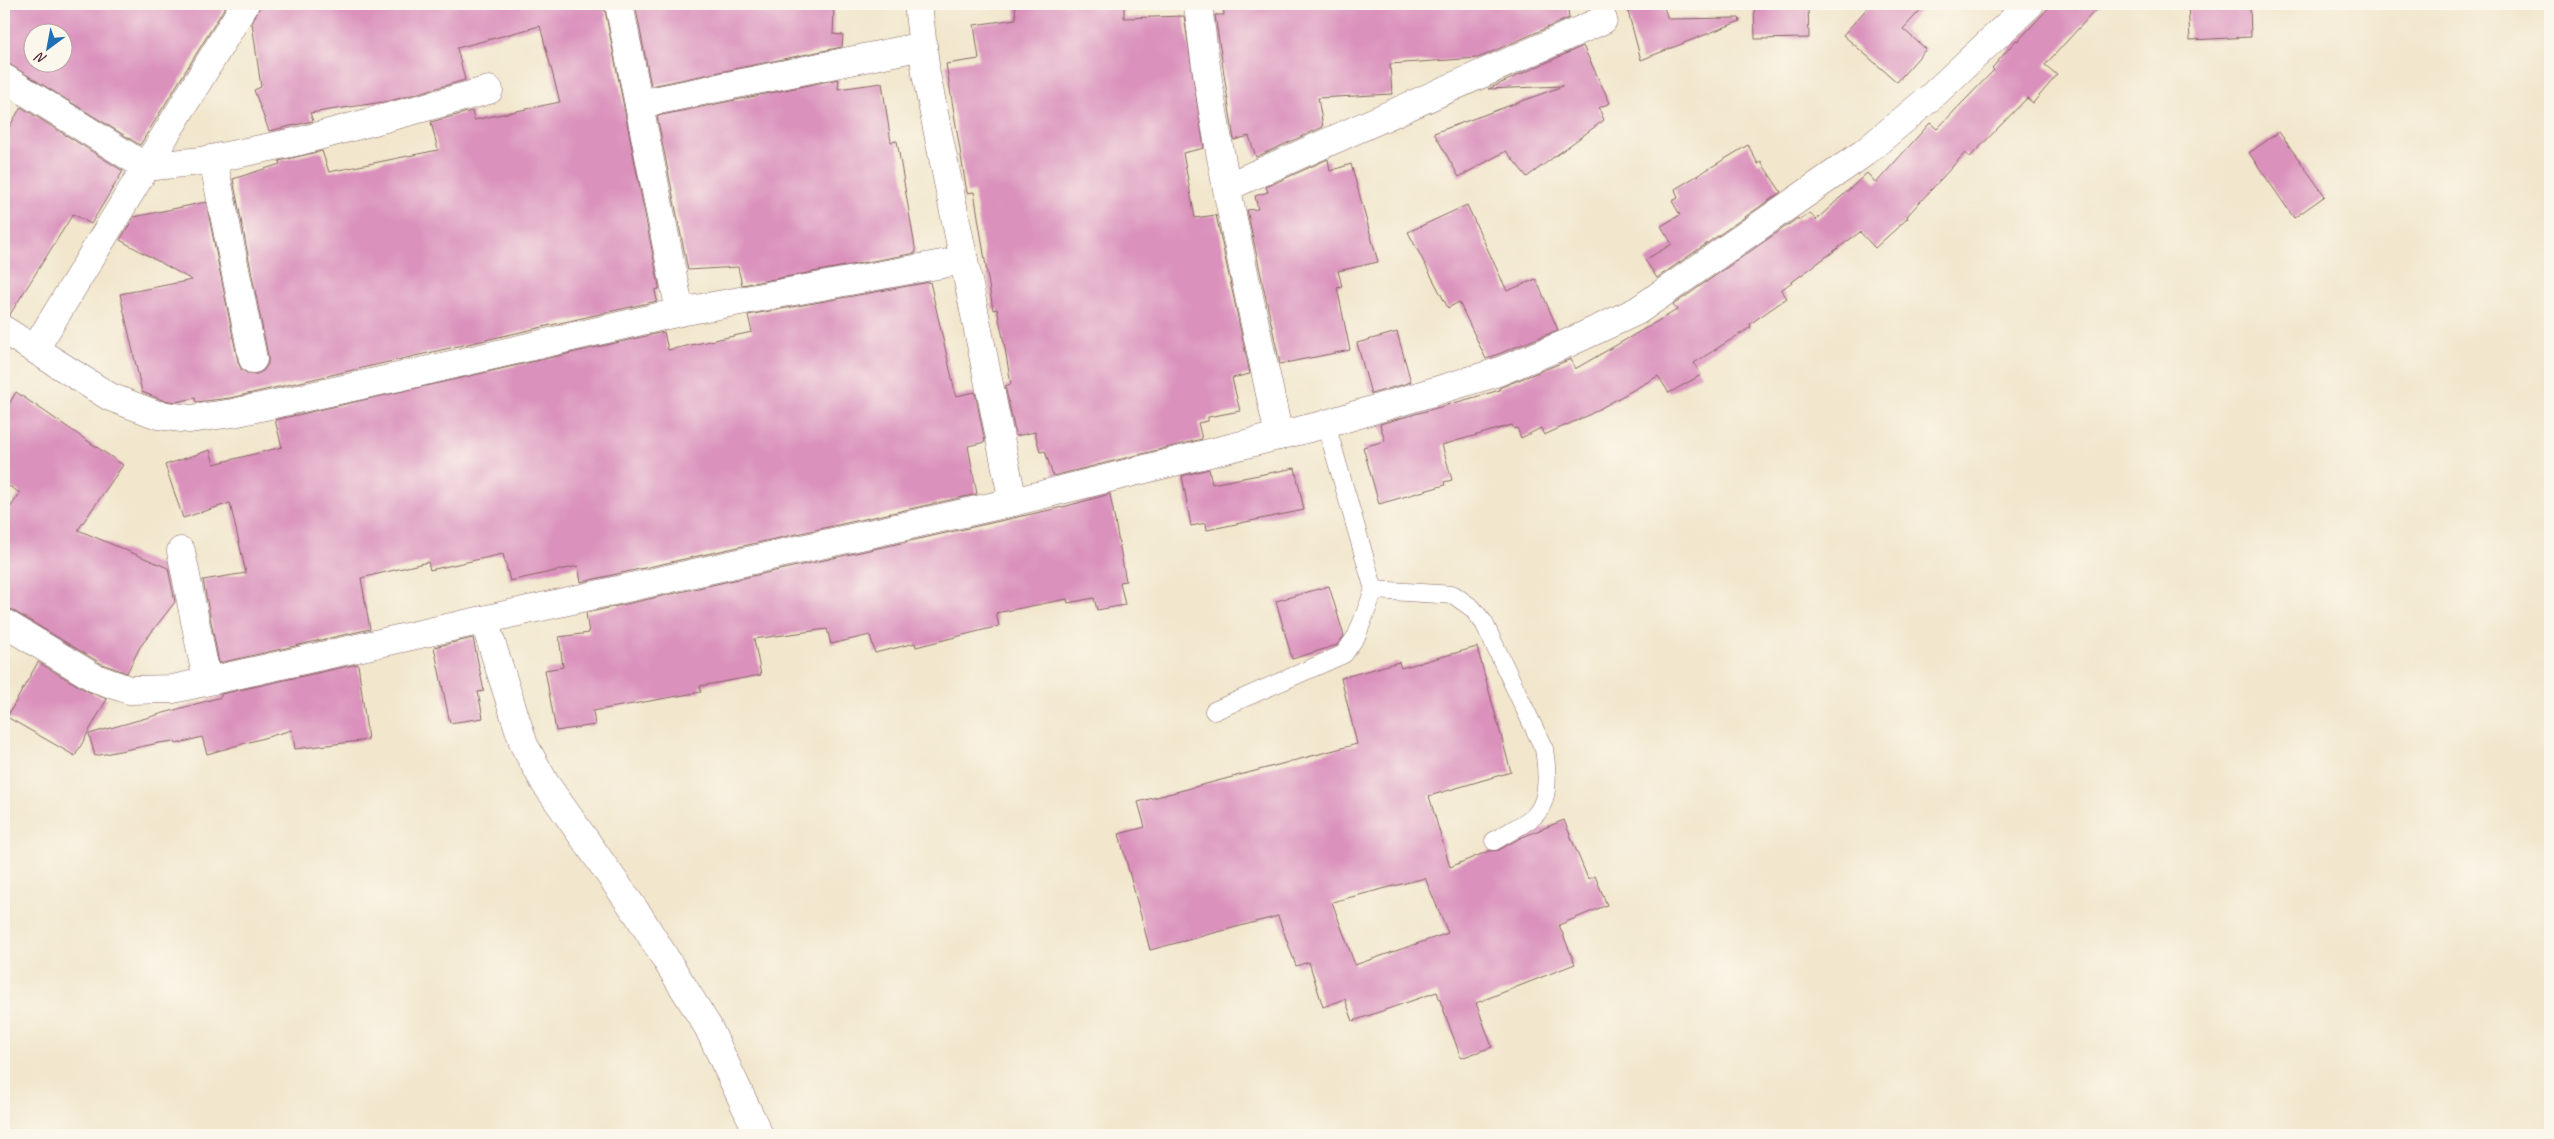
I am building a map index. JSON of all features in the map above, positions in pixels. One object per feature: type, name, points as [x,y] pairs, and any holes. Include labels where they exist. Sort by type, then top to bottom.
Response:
[{"type":"street","points":[[35,349],[245,4]]},
{"type":"street","points":[[619,4],[680,312]]},
{"type":"street","points":[[918,4],[928,84],[1014,502]]},
{"type":"street","points":[[1198,4],[1205,68],[1227,187],[1279,436]]},
{"type":"street","points":[[4,623],[95,678],[129,690],[173,689],[1014,502],[1326,424],[1495,373],[1568,343],[1637,311],[1864,152],[1932,96],[2030,4]]},
{"type":"street","points":[[1227,187],[1603,20]]},
{"type":"street","points":[[639,104],[923,46]]},
{"type":"street","points":[[4,78],[146,167],[213,159],[300,141],[489,90]]},
{"type":"street","points":[[213,159],[253,359]]},
{"type":"street","points":[[4,330],[110,397],[158,415],[190,419],[234,413],[680,312],[964,260]]},
{"type":"street","points":[[181,551],[207,681]]},
{"type":"street","points":[[484,620],[524,745],[545,783],[639,916],[708,1027],[760,1135]]},
{"type":"lane","points":[[1214,711],[1344,654],[1358,635],[1374,590],[1326,424]]},
{"type":"lane","points":[[1374,590],[1454,595],[1472,608],[1484,623],[1544,749],[1547,771],[1544,796],[1535,815],[1494,841]]},
{"type":"building","points":[[4,4],[227,4],[140,145],[4,61]]},
{"type":"building","points":[[261,4],[585,4],[586,7],[604,5],[659,286],[659,289],[655,290],[657,301],[230,398],[196,402],[195,398],[176,402],[162,400],[142,392],[120,294],[192,280],[120,240],[134,217],[206,202],[238,362],[241,369],[248,374],[257,374],[263,371],[268,364],[268,356],[233,179],[280,164],[279,161],[322,151],[329,172],[438,150],[431,122],[472,111],[474,120],[560,102],[540,26],[457,48],[465,80],[390,101],[310,113],[313,121],[269,131],[254,90],[261,87],[252,23]]},
{"type":"building","points":[[635,4],[792,4],[834,7],[833,34],[843,35],[842,47],[651,86]]},
{"type":"building","points":[[1015,4],[1124,4],[1124,18],[1184,16],[1204,148],[1183,153],[1195,218],[1216,215],[1250,374],[1232,378],[1240,411],[1208,417],[1208,421],[1198,423],[1202,439],[1053,476],[1045,451],[1040,452],[1035,432],[1016,436],[1005,386],[1011,384],[1004,343],[997,309],[993,310],[974,192],[967,193],[946,64],[979,59],[974,25],[1016,19]]},
{"type":"building","points":[[1567,4],[1569,18],[1478,58],[1390,64],[1392,94],[1318,98],[1323,127],[1256,157],[1249,136],[1234,140],[1215,15],[1224,15],[1223,5]]},
{"type":"building","points":[[1626,4],[1663,4],[1668,19],[1739,18],[1740,21],[1641,60]]},
{"type":"building","points":[[1754,4],[1808,4],[1809,38],[1755,39]]},
{"type":"building","points":[[1871,4],[1926,4],[1903,29],[1926,49],[1897,82],[1843,35]]},
{"type":"building","points":[[2052,4],[2101,4],[2045,65],[2057,75],[2033,103],[2027,98],[1970,157],[1965,153],[1907,216],[1908,218],[1875,248],[1860,232],[1781,290],[1787,298],[1750,324],[1751,327],[1694,363],[1701,375],[1669,393],[1658,376],[1587,416],[1544,435],[1541,428],[1521,438],[1517,428],[1514,429],[1512,425],[1442,445],[1452,480],[1444,482],[1445,485],[1379,504],[1363,447],[1385,441],[1380,424],[1500,390],[1499,388],[1571,359],[1575,369],[1677,310],[1673,305],[1798,218],[1799,220],[1810,213],[1816,220],[1867,173],[1876,183],[1930,123],[1937,129],[1994,70],[1992,68],[2016,40],[2018,41]]},
{"type":"building","points":[[2188,4],[2250,4],[2251,37],[2190,40]]},
{"type":"building","points":[[1583,46],[1610,103],[1599,108],[1604,120],[1527,177],[1506,151],[1459,177],[1434,133],[1563,86],[1488,89]]},
{"type":"building","points":[[839,79],[838,89],[882,83],[891,142],[897,141],[916,253],[742,285],[738,267],[688,270],[657,116]]},
{"type":"building","points":[[21,107],[123,171],[91,224],[73,214],[9,316],[4,315],[4,136]]},
{"type":"building","points":[[2279,132],[2325,196],[2294,218],[2249,153]]},
{"type":"building","points":[[1748,145],[1758,164],[1761,162],[1781,192],[1657,278],[1645,260],[1672,244],[1661,226],[1680,215],[1672,201],[1678,198],[1675,189]]},
{"type":"building","points":[[1328,159],[1330,171],[1351,164],[1378,262],[1338,271],[1342,286],[1337,287],[1350,350],[1280,364],[1247,210],[1258,209],[1255,196],[1268,192],[1266,187]]},
{"type":"building","points":[[1467,205],[1507,291],[1536,279],[1558,330],[1486,359],[1459,302],[1448,308],[1408,232]]},
{"type":"building","points":[[930,282],[956,396],[975,392],[985,442],[968,446],[977,494],[581,582],[578,566],[510,581],[503,554],[430,570],[428,562],[361,578],[370,629],[219,663],[203,580],[246,573],[230,503],[183,518],[165,465],[210,450],[214,464],[282,447],[275,420],[664,332],[668,350],[752,332],[748,315]]},
{"type":"building","points":[[1397,332],[1411,382],[1371,394],[1357,343]]},
{"type":"building","points":[[16,392],[123,465],[78,530],[168,568],[175,602],[140,647],[127,673],[102,664],[4,607],[4,517],[20,493],[4,483],[4,413]]},
{"type":"building","points":[[1295,468],[1304,510],[1207,530],[1206,523],[1191,526],[1182,476],[1209,469],[1212,484]]},
{"type":"building","points":[[1110,494],[1126,581],[1120,582],[1125,605],[1097,610],[1094,598],[1068,603],[1067,599],[996,613],[999,626],[916,647],[915,643],[875,653],[870,635],[831,644],[827,629],[754,639],[761,675],[700,686],[701,692],[593,711],[595,725],[556,731],[545,670],[563,667],[559,637],[589,633],[586,613],[1063,507]]},
{"type":"building","points":[[1329,586],[1344,636],[1337,645],[1292,659],[1276,601]]},
{"type":"building","points":[[473,638],[484,691],[478,692],[483,718],[450,723],[434,647]]},
{"type":"building","points":[[1477,647],[1511,772],[1429,796],[1450,867],[1489,851],[1499,850],[1520,838],[1564,820],[1588,879],[1595,876],[1607,905],[1559,925],[1575,964],[1476,1003],[1492,1047],[1461,1058],[1437,992],[1353,1021],[1345,999],[1323,1007],[1309,962],[1296,966],[1278,916],[1150,950],[1119,834],[1145,827],[1138,802],[1357,744],[1341,678],[1399,662],[1401,668]],"holes":[[[1425,878],[1448,933],[1355,965],[1332,902]]]},
{"type":"building","points":[[38,662],[87,691],[107,699],[75,756],[7,717]]},
{"type":"building","points":[[358,664],[368,740],[295,749],[292,730],[207,754],[202,737],[176,744],[175,741],[159,743],[95,756],[89,734],[221,697],[221,694]]}]
